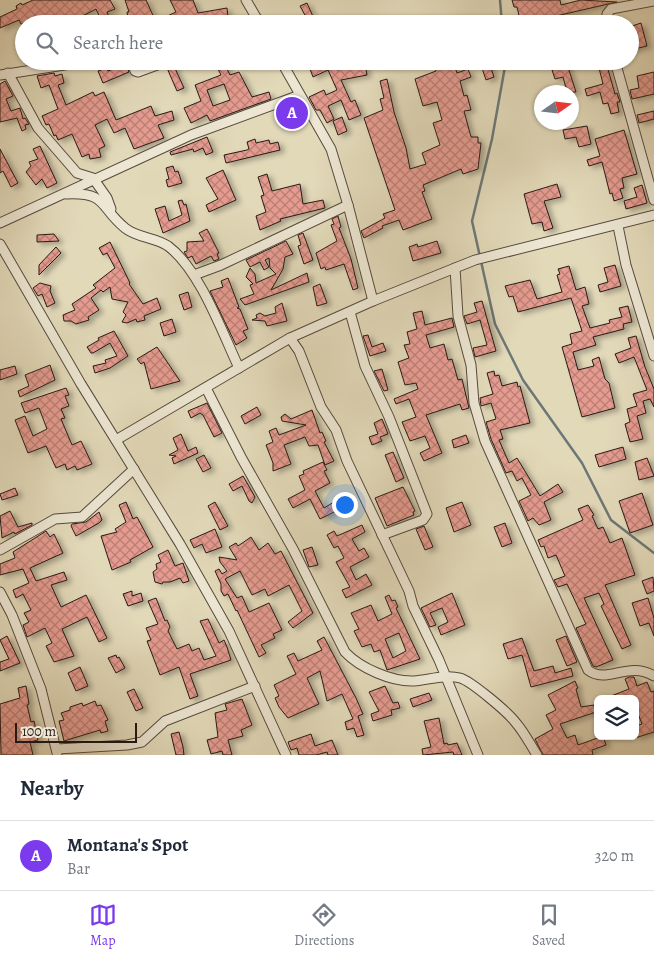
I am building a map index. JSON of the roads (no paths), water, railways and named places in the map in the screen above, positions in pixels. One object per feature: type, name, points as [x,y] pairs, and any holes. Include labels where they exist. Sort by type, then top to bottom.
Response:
[{"type":"street","points":[[246,0],[253,15]]},
{"type":"street","points":[[607,15],[611,9],[654,1]]},
{"type":"street","points":[[30,70],[4,74],[38,128],[77,173],[93,178],[107,198],[111,212]]},
{"type":"street","points":[[286,70],[331,149],[373,301]]},
{"type":"street","points":[[618,70],[654,200]]},
{"type":"street","points":[[0,223],[93,178],[191,135],[300,96]]},
{"type":"street","points":[[62,194],[90,194],[130,232],[166,244],[194,275],[239,368]]},
{"type":"street","points":[[194,275],[221,265],[348,205]]},
{"type":"street","points":[[116,440],[290,338],[373,301],[488,256],[618,226],[654,215]]},
{"type":"street","points":[[618,226],[626,265],[654,356]]},
{"type":"street","points":[[0,244],[180,544],[229,631],[286,755]]},
{"type":"street","points":[[455,268],[458,316],[471,364],[474,403],[484,441],[588,670],[603,676],[631,669],[646,671],[654,676]]},
{"type":"street","points":[[350,312],[365,366],[389,417],[427,514],[423,520],[382,535]]},
{"type":"street","points":[[290,338],[299,351],[321,407],[336,430],[346,461],[382,535],[446,677],[478,755]]},
{"type":"street","points":[[206,388],[241,457],[293,549],[345,652],[357,662],[399,680],[412,681],[446,677],[460,678],[468,682],[510,715],[537,755]]},
{"type":"street","points":[[0,550],[55,519],[82,517],[134,469]]},
{"type":"street","points":[[0,592],[12,615],[41,689],[57,752],[127,746],[142,742],[165,721],[255,686]]},
{"type":"street","points":[[127,746],[133,755]]},
{"type":"waterway","points":[[500,0],[501,15]]},
{"type":"waterway","points":[[504,70],[492,139],[472,221],[495,324],[523,380],[582,463],[611,520],[654,553]]},
{"type":"place","name":"Montana's Spot","points":[[292,113]]}]
